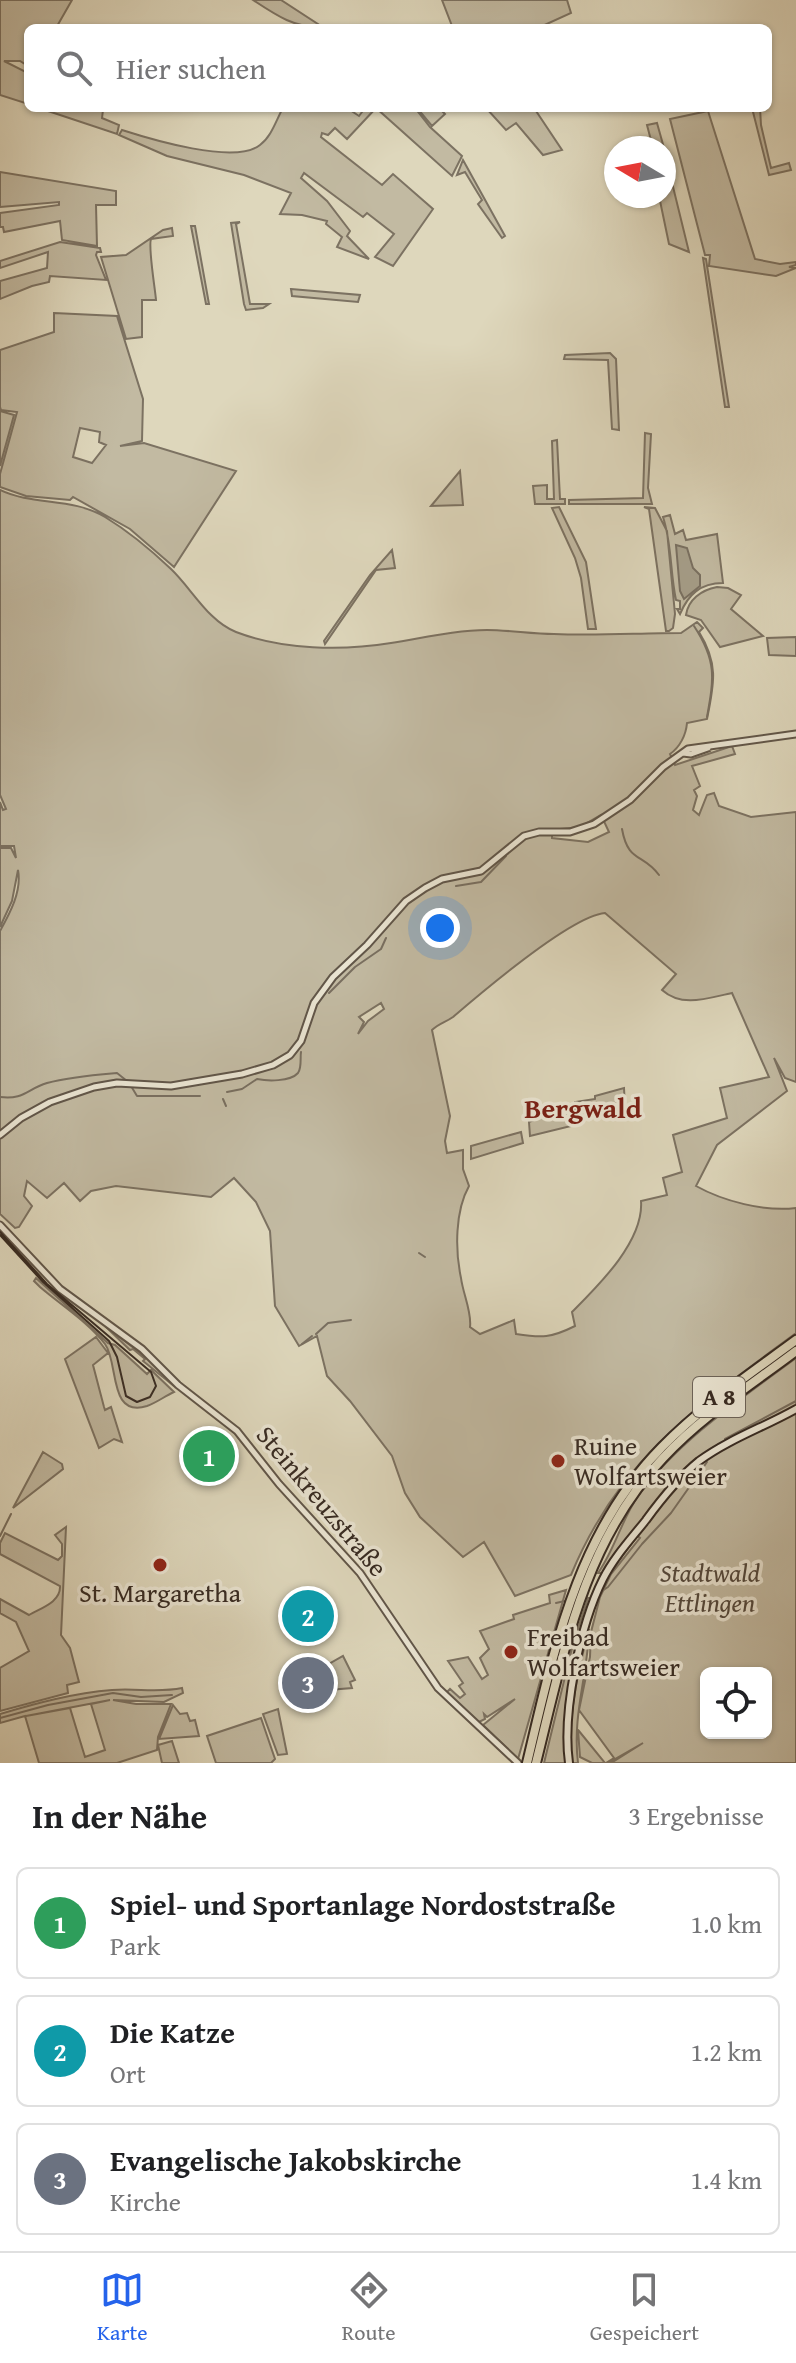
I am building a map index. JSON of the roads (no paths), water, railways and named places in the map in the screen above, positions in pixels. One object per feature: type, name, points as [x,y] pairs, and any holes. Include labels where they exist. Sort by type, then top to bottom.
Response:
[{"type":"highway","name":"A 8","points":[[527,1763],[571,1594],[588,1553],[622,1495],[660,1448],[702,1410],[796,1340]]},
{"type":"highway","name":"A 8","points":[[536,1763],[568,1637],[586,1580],[608,1534],[643,1481],[670,1450],[705,1419],[796,1351]]},
{"type":"main road","points":[[569,1763],[567,1729],[570,1698],[593,1606],[609,1569],[658,1503],[688,1471],[721,1447],[796,1409]]},
{"type":"street","points":[[0,1135],[21,1118],[63,1097],[94,1087],[127,1083],[163,1087],[253,1072],[282,1060],[301,1041],[314,1003],[325,987],[406,901],[434,883],[481,871],[524,836],[539,832],[570,832],[594,824],[630,800],[663,767],[683,753],[796,734]]},
{"type":"street","name":"Steinkreuzstraße","points":[[0,1225],[60,1289],[142,1349],[178,1385],[237,1431],[279,1484],[360,1573],[438,1688],[518,1763]]},
{"type":"waterway","points":[[694,626],[707,650],[712,670],[707,717]]},
{"type":"waterway","points":[[622,829],[632,853],[659,875]]},
{"type":"waterway","points":[[456,886],[481,882],[506,856]]},
{"type":"waterway","points":[[329,993],[355,967],[381,949],[386,938]]},
{"type":"waterway","points":[[227,1092],[242,1089],[257,1079],[278,1080],[294,1076],[300,1068],[301,1052]]},
{"type":"waterway","points":[[0,1097],[15,1097],[40,1085],[82,1076],[117,1073],[127,1081]]},
{"type":"waterway","points":[[131,1086],[137,1096],[200,1096]]},
{"type":"waterway","points":[[223,1099],[226,1106]]},
{"type":"waterway","points":[[419,1253],[425,1257]]},
{"type":"waterway","points":[[316,1334],[328,1323],[351,1320]]},
{"type":"waterway","points":[[302,1344],[312,1336]]},
{"type":"waterway","points":[[725,1439],[796,1401]]},
{"type":"waterway","points":[[602,1591],[671,1513],[707,1462]]},
{"type":"waterway","points":[[0,1536],[11,1514]]},
{"type":"waterway","points":[[556,1603],[569,1600]]},
{"type":"waterway","points":[[0,1718],[113,1693],[141,1697],[172,1695]]},
{"type":"tram line","points":[[0,1232],[47,1284],[151,1372],[156,1386],[150,1397],[137,1402],[126,1396],[117,1357],[109,1341],[43,1282],[0,1235]]},
{"type":"place","name":"Spiel- und Sportanlage Nordoststraße","points":[[209,1456]]},
{"type":"place","name":"Ruine Wolfartsweier","points":[[558,1461]]},
{"type":"place","name":"St. Margaretha","points":[[160,1565]]},
{"type":"place","name":"Die Katze","points":[[308,1616]]},
{"type":"place","name":"Freibad Wolfartsweier","points":[[511,1652]]},
{"type":"place","name":"Evangelische Jakobskirche","points":[[308,1683]]},
{"type":"district","name":"Bergwald","points":[[583,1108]]},
{"type":"park label","name":"Stadtwald Ettlingen","points":[[710,1588]]}]
